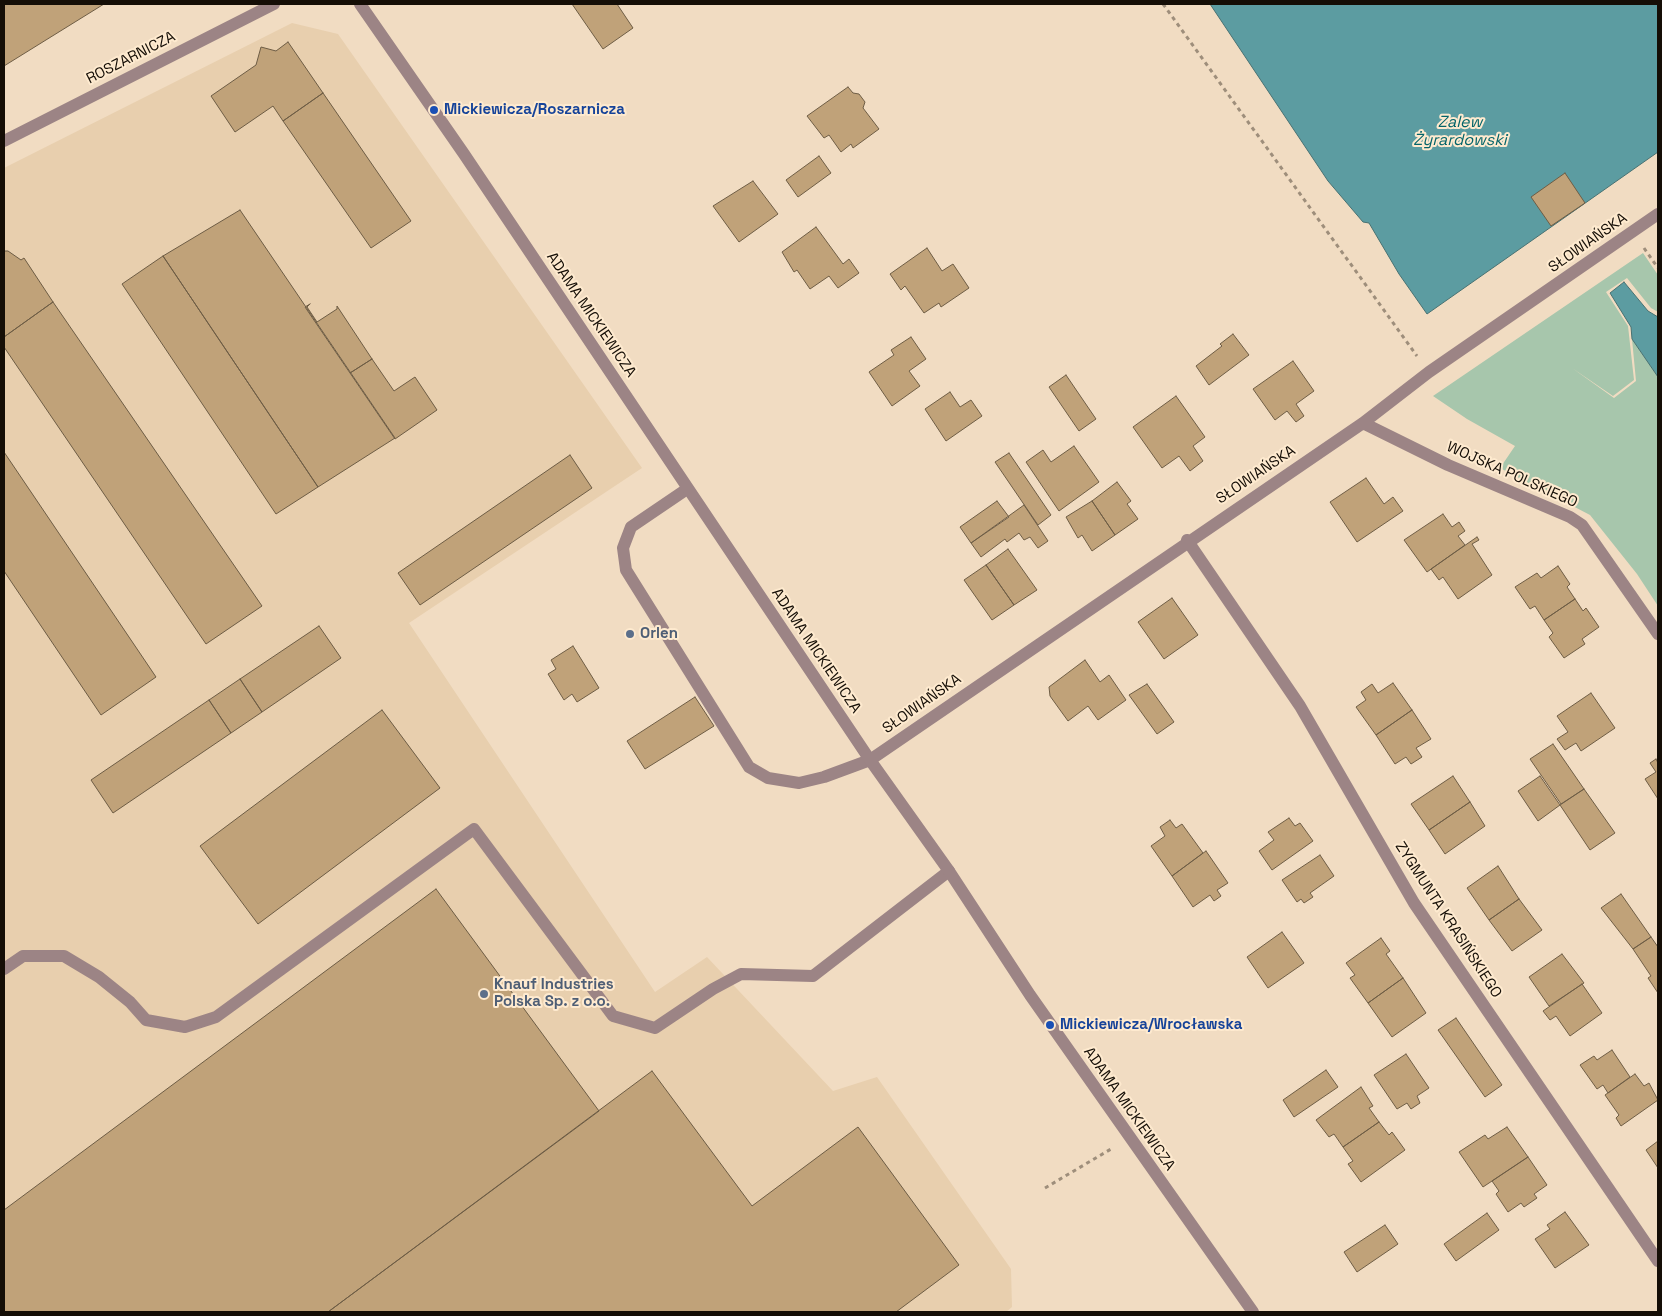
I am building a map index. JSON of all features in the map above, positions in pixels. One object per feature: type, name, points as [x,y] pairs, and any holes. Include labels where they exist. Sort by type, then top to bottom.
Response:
[{"type":"street","name":"ROSZARNICZA","points":[[4,141],[274,4]]},
{"type":"street","name":"ADAMA MICKIEWICZA","points":[[360,4],[464,154],[687,490],[870,760],[949,871],[1030,995],[1253,1312]]},
{"type":"street","name":"SŁOWIAŃSKA","points":[[687,490],[631,526],[623,548],[626,570],[749,767],[768,778],[799,783],[824,777],[870,760],[1187,540],[1363,422],[1428,372],[1658,214]]},
{"type":"street","name":"WOJSKA POLSKIEGO","points":[[1363,422],[1448,465],[1570,517],[1582,525],[1658,634]]},
{"type":"street","name":"ZYGMUNTA KRASIŃSKIEGO","points":[[1187,540],[1300,706],[1414,904],[1658,1261]]},
{"type":"street","points":[[4,969],[23,956],[64,956],[99,977],[130,1002],[146,1020],[185,1027],[216,1017],[474,829],[613,1016],[655,1028],[713,989],[741,974],[813,976],[949,871]]},
{"type":"path","points":[[1163,4],[1419,358]]},
{"type":"path","points":[[1643,247],[1658,268]]},
{"type":"path","points":[[1045,1188],[1111,1149]]},
{"type":"shaded area","points":[[292,23],[338,34],[642,468],[409,623],[655,992],[707,957],[833,1091],[877,1077],[1011,1269],[1012,1307],[1006,1312],[4,1312],[4,168]]},
{"type":"green space","points":[[1643,253],[1658,275],[1658,312],[1651,308],[1627,278],[1606,292],[1628,326],[1634,380],[1613,396],[1572,368],[1614,398],[1636,381],[1632,339],[1658,377],[1658,606],[1637,574],[1590,515],[1500,468],[1515,446],[1467,419],[1433,396]]},
{"type":"water","name":"Zalew Żyrardowski","points":[[1210,4],[1658,4],[1658,152],[1427,314],[1399,274],[1369,223],[1363,222],[1328,181]]},
{"type":"water","points":[[1624,282],[1648,311],[1658,317],[1658,377],[1632,339],[1631,327],[1610,293]]},
{"type":"building","points":[[4,4],[104,4],[4,66]]},
{"type":"building","points":[[572,4],[617,4],[633,28],[603,49]]},
{"type":"building","points":[[288,42],[323,93],[283,121],[273,106],[235,132],[211,96],[256,65],[261,47],[276,51]]},
{"type":"building","points":[[848,87],[853,93],[859,94],[865,102],[863,108],[879,129],[853,148],[851,144],[841,152],[829,135],[824,138],[807,116]]},
{"type":"building","points":[[323,93],[411,221],[371,248],[283,121]]},
{"type":"building","points":[[819,156],[831,173],[798,197],[786,180]]},
{"type":"building","points":[[1565,173],[1585,203],[1551,226],[1531,197]]},
{"type":"building","points":[[753,181],[778,214],[739,242],[713,206]]},
{"type":"building","points":[[240,210],[395,438],[318,487],[163,256]]},
{"type":"building","points":[[816,227],[843,264],[849,259],[859,273],[838,288],[829,276],[810,289],[797,270],[794,272],[782,252]]},
{"type":"building","points":[[927,248],[942,271],[953,264],[969,288],[941,307],[939,303],[924,313],[905,286],[901,290],[890,274]]},
{"type":"building","points":[[4,251],[8,251],[21,260],[24,258],[53,302],[4,337]]},
{"type":"building","points":[[163,256],[318,487],[276,514],[122,284]]},
{"type":"building","points":[[53,302],[262,606],[206,644],[4,347],[4,337]]},
{"type":"building","points":[[310,304],[307,307],[317,322],[337,309],[337,306],[372,359],[350,373],[305,307]]},
{"type":"building","points":[[1233,334],[1249,355],[1209,385],[1196,366],[1222,346],[1220,344]]},
{"type":"building","points":[[911,337],[926,359],[909,371],[920,386],[892,406],[869,372],[894,355],[891,350]]},
{"type":"building","points":[[372,359],[394,391],[415,377],[437,410],[395,439],[350,373]]},
{"type":"building","points":[[1293,361],[1314,391],[1296,404],[1304,416],[1296,422],[1287,411],[1275,420],[1253,389]]},
{"type":"building","points":[[1066,375],[1096,419],[1079,431],[1049,387]]},
{"type":"building","points":[[950,392],[960,407],[971,400],[982,416],[946,441],[925,409]]},
{"type":"building","points":[[1176,396],[1205,437],[1193,446],[1203,461],[1190,471],[1179,456],[1162,468],[1133,427]]},
{"type":"building","points":[[1074,446],[1099,482],[1059,511],[1026,462],[1043,450],[1051,462]]},
{"type":"building","points":[[4,452],[156,677],[101,715],[4,571]]},
{"type":"building","points":[[1009,453],[1051,515],[1038,525],[995,462]]},
{"type":"building","points":[[570,455],[592,488],[420,605],[398,573]]},
{"type":"building","points":[[1366,478],[1384,504],[1393,497],[1403,511],[1357,542],[1330,502]]},
{"type":"building","points":[[1117,482],[1131,501],[1127,504],[1138,519],[1115,535],[1092,501]]},
{"type":"building","points":[[997,501],[1009,517],[971,543],[960,527]]},
{"type":"building","points":[[1092,501],[1115,535],[1092,551],[1082,535],[1078,538],[1066,517]]},
{"type":"building","points":[[1024,505],[1048,541],[1038,548],[1030,537],[1024,540],[1019,533],[1007,542],[1005,539],[981,557],[971,543]]},
{"type":"building","points":[[1443,514],[1452,527],[1459,522],[1465,531],[1458,536],[1465,545],[1427,572],[1404,540]]},
{"type":"building","points":[[1477,537],[1479,540],[1472,544],[1492,575],[1458,599],[1443,577],[1439,580],[1431,569]]},
{"type":"building","points":[[1008,549],[1037,590],[1014,605],[986,565]]},
{"type":"building","points":[[986,565],[1014,605],[992,620],[964,580]]},
{"type":"building","points":[[1558,566],[1570,584],[1567,587],[1575,599],[1544,620],[1535,606],[1530,609],[1515,587],[1537,573],[1541,578]]},
{"type":"building","points":[[1172,598],[1198,635],[1164,659],[1138,622]]},
{"type":"building","points":[[1575,599],[1583,611],[1586,608],[1599,627],[1582,639],[1585,644],[1564,658],[1549,637],[1553,633],[1544,620]]},
{"type":"building","points":[[319,626],[341,658],[262,712],[240,679]]},
{"type":"building","points":[[573,646],[599,688],[577,702],[572,694],[564,700],[548,674],[556,669],[551,660]]},
{"type":"building","points":[[1085,660],[1100,682],[1109,675],[1126,700],[1098,720],[1088,706],[1068,721],[1050,696],[1049,687]]},
{"type":"building","points":[[240,679],[262,712],[231,733],[209,700]]},
{"type":"building","points":[[1393,683],[1412,710],[1376,735],[1356,707],[1366,700],[1361,692],[1372,684],[1378,693]]},
{"type":"building","points":[[1147,684],[1174,722],[1157,734],[1129,695]]},
{"type":"building","points":[[1591,693],[1615,728],[1581,751],[1576,743],[1565,750],[1557,739],[1568,732],[1557,716]]},
{"type":"building","points":[[695,697],[714,726],[645,769],[627,741]]},
{"type":"building","points":[[209,700],[231,733],[113,813],[91,780]]},
{"type":"building","points":[[382,710],[440,788],[258,924],[200,846]]},
{"type":"building","points":[[1412,710],[1431,739],[1416,748],[1422,757],[1411,764],[1406,757],[1395,764],[1376,735]]},
{"type":"building","points":[[1553,744],[1584,789],[1561,804],[1530,759]]},
{"type":"building","points":[[1656,759],[1658,763],[1658,799],[1645,779],[1656,772],[1650,763]]},
{"type":"building","points":[[1453,776],[1470,802],[1429,830],[1411,804]]},
{"type":"building","points":[[1540,776],[1560,805],[1538,821],[1518,791]]},
{"type":"building","points":[[1584,789],[1615,833],[1590,850],[1560,805]]},
{"type":"building","points":[[1470,802],[1485,826],[1445,854],[1429,830]]},
{"type":"building","points":[[1289,818],[1295,826],[1300,823],[1313,841],[1272,870],[1259,851],[1274,840],[1268,832]]},
{"type":"building","points":[[1170,820],[1176,828],[1182,824],[1203,853],[1172,876],[1151,846],[1165,836],[1160,827]]},
{"type":"building","points":[[1206,851],[1228,883],[1217,890],[1221,896],[1214,901],[1210,895],[1193,907],[1172,876]]},
{"type":"building","points":[[1320,855],[1334,876],[1310,893],[1313,897],[1304,903],[1301,899],[1297,902],[1282,880]]},
{"type":"building","points":[[1498,866],[1519,899],[1489,920],[1467,888]]},
{"type":"building","points":[[436,889],[599,1111],[328,1312],[4,1312],[4,1210]]},
{"type":"building","points":[[1621,894],[1651,937],[1633,949],[1601,908]]},
{"type":"building","points":[[1519,899],[1542,930],[1512,951],[1489,920]]},
{"type":"building","points":[[1282,932],[1304,963],[1268,988],[1247,957]]},
{"type":"building","points":[[1651,937],[1658,947],[1658,993],[1648,978],[1651,976],[1633,949]]},
{"type":"building","points":[[1381,938],[1390,951],[1386,954],[1403,978],[1368,1003],[1350,978],[1355,975],[1346,963]]},
{"type":"building","points":[[1562,954],[1584,983],[1549,1006],[1529,977]]},
{"type":"building","points":[[1403,978],[1426,1013],[1392,1037],[1368,1003]]},
{"type":"building","points":[[1582,984],[1602,1013],[1570,1036],[1556,1016],[1550,1020],[1543,1011]]},
{"type":"building","points":[[1456,1018],[1502,1085],[1485,1097],[1438,1030]]},
{"type":"building","points":[[1612,1050],[1630,1077],[1608,1093],[1603,1085],[1597,1089],[1580,1065],[1594,1056],[1597,1060]]},
{"type":"building","points":[[1406,1054],[1429,1088],[1417,1096],[1420,1103],[1411,1109],[1407,1103],[1397,1109],[1374,1075]]},
{"type":"building","points":[[1326,1070],[1338,1087],[1294,1117],[1283,1100]]},
{"type":"building","points":[[652,1071],[752,1206],[858,1127],[959,1265],[896,1312],[328,1312]]},
{"type":"building","points":[[1635,1074],[1644,1086],[1649,1083],[1658,1100],[1621,1126],[1616,1118],[1619,1115],[1605,1095]]},
{"type":"building","points":[[1361,1087],[1373,1106],[1369,1108],[1379,1122],[1343,1147],[1334,1134],[1329,1137],[1316,1120]]},
{"type":"building","points":[[1379,1122],[1389,1135],[1392,1132],[1405,1150],[1361,1182],[1348,1164],[1353,1161],[1343,1147]]},
{"type":"building","points":[[1507,1127],[1528,1157],[1483,1187],[1459,1152],[1485,1135],[1488,1139]]},
{"type":"building","points":[[1658,1141],[1658,1168],[1646,1150]]},
{"type":"building","points":[[1528,1157],[1547,1185],[1534,1194],[1537,1198],[1524,1207],[1521,1203],[1508,1212],[1496,1194],[1499,1191],[1492,1181]]},
{"type":"building","points":[[1565,1212],[1589,1245],[1555,1268],[1535,1239],[1550,1229],[1547,1225]]},
{"type":"building","points":[[1487,1213],[1499,1230],[1456,1261],[1444,1244]]},
{"type":"building","points":[[1385,1225],[1398,1244],[1357,1272],[1344,1252]]},
{"type":"place","name":"Mickiewicza/Roszarnicza","points":[[434,110]]},
{"type":"place","name":"Orlen","points":[[630,634]]},
{"type":"place","name":"Knauf Industries Polska Sp. z o.o.","points":[[484,994]]},
{"type":"place","name":"Mickiewicza/Wrocławska","points":[[1050,1025]]}]
